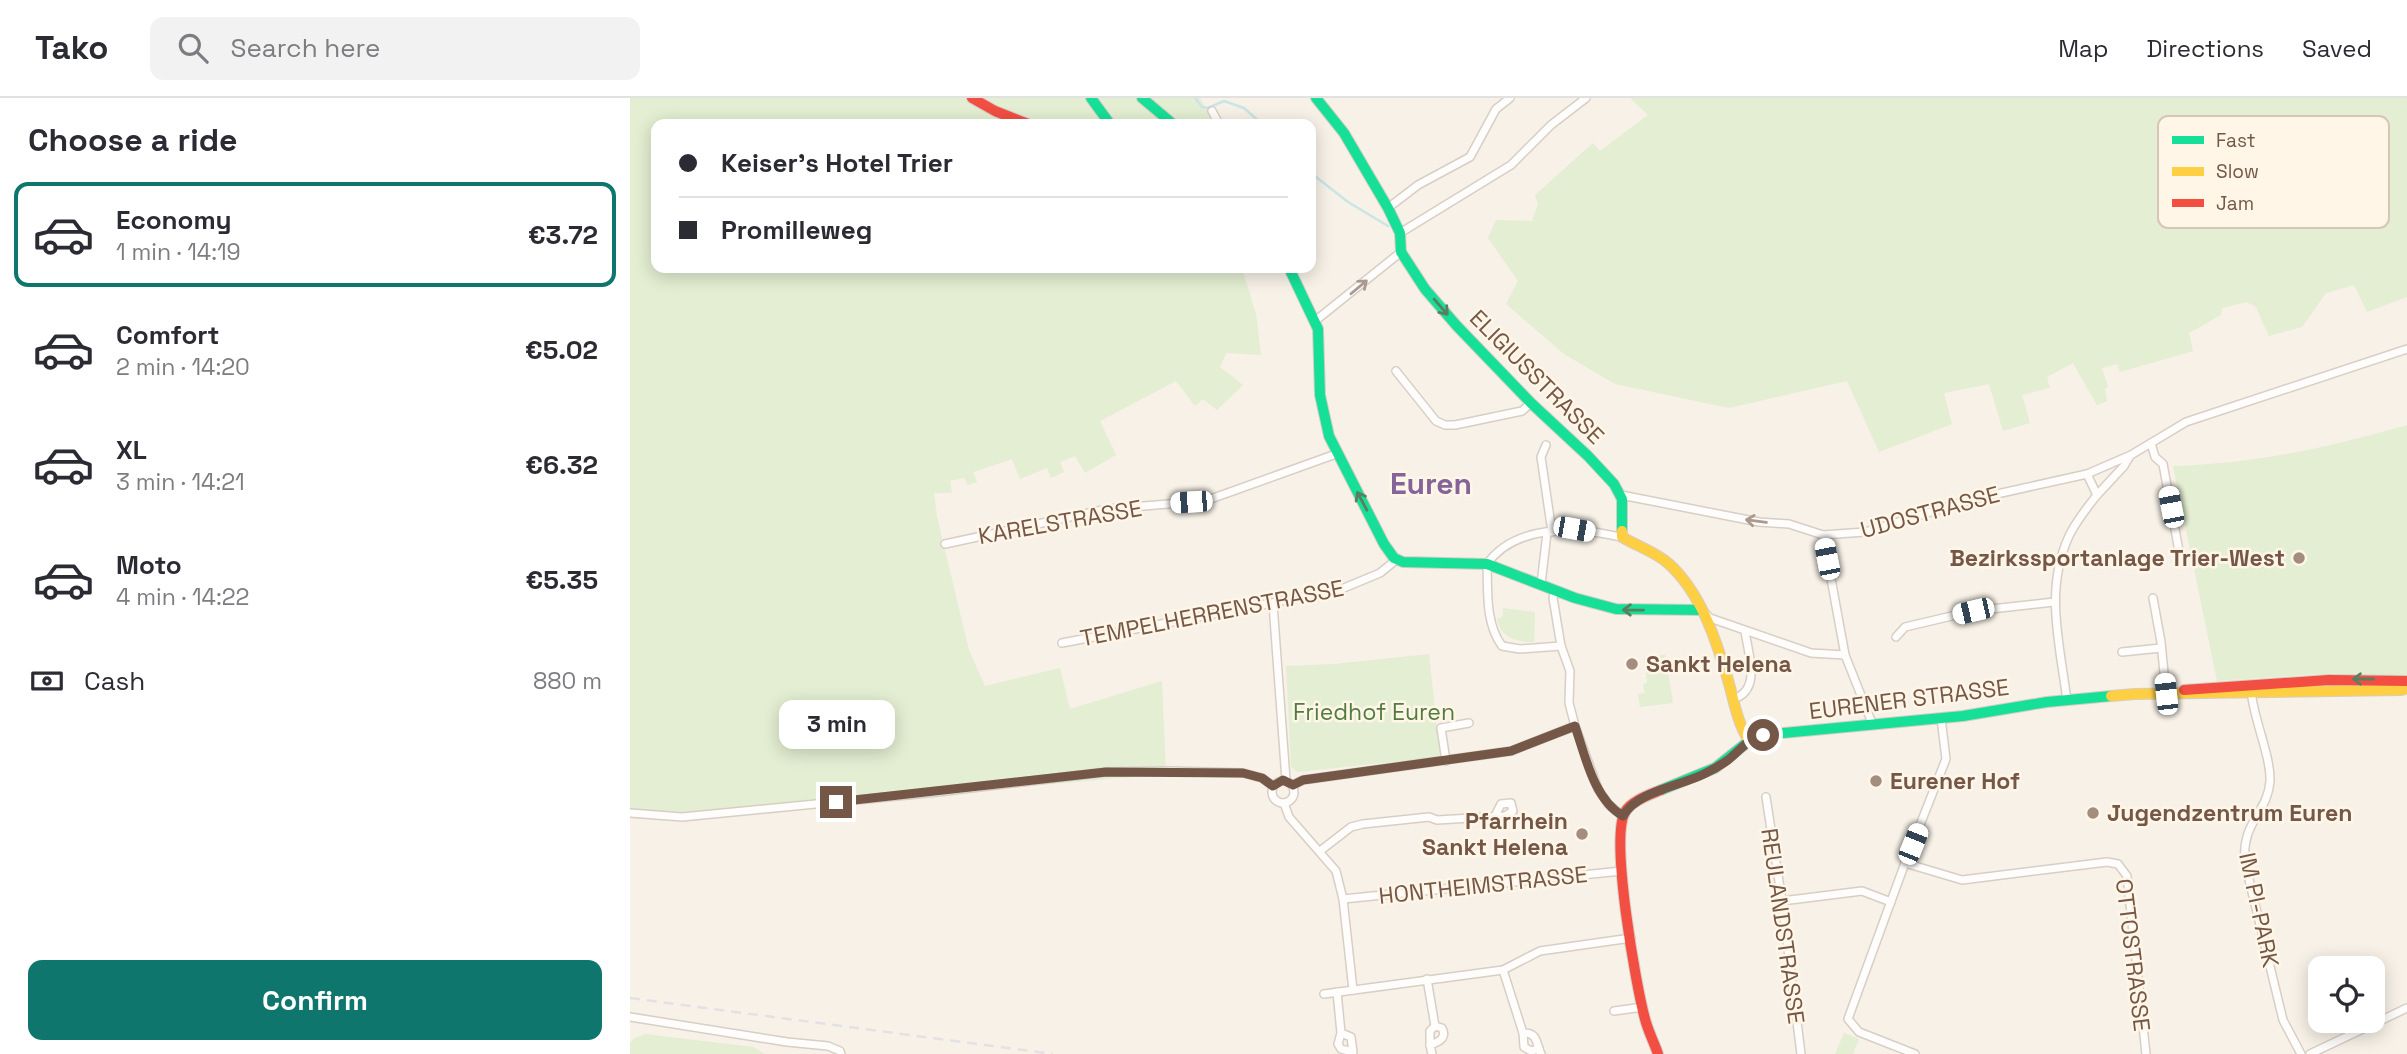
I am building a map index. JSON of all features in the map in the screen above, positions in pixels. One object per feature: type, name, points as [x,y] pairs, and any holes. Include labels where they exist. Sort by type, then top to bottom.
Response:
[{"type":"street","points":[[972,98],[1015,119]]},
{"type":"street","points":[[1091,98],[1106,119]]},
{"type":"street","points":[[1142,98],[1167,119]]},
{"type":"street","points":[[1315,321],[1401,252],[1400,233],[1388,208],[1344,133],[1316,98]]},
{"type":"street","points":[[1388,208],[1418,185],[1470,157],[1496,109],[1510,98]]},
{"type":"street","points":[[1400,233],[1511,165],[1551,125],[1586,98]]},
{"type":"street","points":[[1212,111],[1216,119]]},
{"type":"street","name":"ELIGIUSSTRASSE","points":[[1401,252],[1425,289],[1455,325],[1531,403],[1597,465],[1621,495]]},
{"type":"street","points":[[1291,273],[1315,321],[1320,346],[1320,395],[1329,436],[1384,544],[1399,561],[1487,564],[1555,590],[1616,609],[1701,610]]},
{"type":"street","name":"UDOSTRASSE","points":[[1621,495],[1759,522],[1789,524],[1823,535],[1865,531],[1970,500],[2087,474],[2131,456],[2186,422],[2407,349]]},
{"type":"street","points":[[1396,371],[1436,421],[1445,425],[1522,411],[1531,403]]},
{"type":"street","points":[[2151,443],[2155,457],[2167,463],[2179,551]]},
{"type":"street","points":[[1541,584],[1549,532],[1541,457],[1546,445]]},
{"type":"street","name":"KARELSTRASSE","points":[[945,544],[1107,509],[1205,501],[1336,454]]},
{"type":"street","points":[[2067,701],[2054,602],[2061,556],[2070,533],[2097,495],[2131,456]]},
{"type":"street","points":[[2087,474],[2097,495]]},
{"type":"street","points":[[1621,495],[1622,537]]},
{"type":"street","points":[[1561,646],[1520,649],[1502,646],[1493,631],[1487,564],[1508,542],[1574,529],[1622,537],[1670,565],[1701,610],[1710,618],[1811,653],[1845,655]]},
{"type":"street","points":[[1823,535],[1845,655],[1872,723]]},
{"type":"street","name":"TEMPELHERRENSTRASSE","points":[[1062,643],[1339,590],[1380,573],[1399,561]]},
{"type":"street","points":[[1555,590],[1553,598],[1561,646],[1570,671],[1569,704],[1575,726],[1598,789],[1609,805],[1623,816],[1622,871],[1631,938],[1643,1007],[1658,1054]]},
{"type":"street","points":[[2153,598],[2166,694]]},
{"type":"street","points":[[1896,636],[1905,627],[1973,611],[2054,602]]},
{"type":"street","points":[[1273,604],[1290,783],[1295,792],[1293,799],[1284,803]]},
{"type":"street","points":[[1701,610],[1734,699],[1740,725],[1749,741]]},
{"type":"street","points":[[1734,699],[1743,696],[1751,687],[1752,676],[1745,631]]},
{"type":"street","points":[[2122,652],[2161,648]]},
{"type":"street","name":"EURENER STRASSE","points":[[2251,689],[2329,680],[2407,681]]},
{"type":"street","name":"EURENER STRASSE","points":[[1623,816],[1630,806],[1703,775],[1749,741],[1763,735],[1941,718],[2134,694],[2177,693],[2190,688],[2407,688]]},
{"type":"street","name":"IM PI-PARK","points":[[2251,689],[2270,777],[2268,793],[2247,832],[2245,863],[2283,1020],[2301,1054]]},
{"type":"street","points":[[1915,1054],[1858,1032],[1848,1019],[1946,759],[1941,718]]},
{"type":"street","points":[[1446,761],[1441,728],[1469,723]]},
{"type":"street","points":[[1353,990],[1343,899],[1336,871],[1289,817],[1284,803],[1275,799],[1273,786],[1280,780],[1290,783],[1511,751],[1575,726]]},
{"type":"street","points":[[630,813],[682,817],[938,792],[1106,772],[1211,771],[1249,774],[1267,780],[1273,786]]},
{"type":"street","name":"REULANDSTRASSE","points":[[1766,797],[1801,1054]]},
{"type":"street","points":[[1320,851],[1340,834],[1363,824],[1429,817],[1437,820],[1495,816]]},
{"type":"street","name":"OTTOSTRASSE","points":[[1905,863],[1962,880],[2108,862],[2118,864],[2127,876],[2146,1054]]},
{"type":"street","name":"HONTHEIMSTRASSE","points":[[1343,899],[1622,871]]},
{"type":"street","points":[[1782,901],[1862,891],[1891,902]]},
{"type":"street","points":[[1324,994],[1503,970],[1540,951],[1631,938]]},
{"type":"street","points":[[1503,970],[1524,1047],[1531,1051],[1540,1051],[1533,1035],[1522,1033]]},
{"type":"street","points":[[1427,979],[1435,1026],[1429,1035],[1432,1054]]},
{"type":"street","points":[[1337,992],[1341,1034]]},
{"type":"street","points":[[1614,1011],[1643,1007]]},
{"type":"street","points":[[2310,1054],[2407,1008]]},
{"type":"street","points":[[630,1017],[828,1046],[841,1054]]},
{"type":"street","points":[[1430,1045],[1444,1037],[1442,1028],[1435,1026]]},
{"type":"green space","points":[[630,98],[1200,98],[1213,119],[651,119],[651,273],[1244,273],[1256,314],[1261,355],[1226,353],[1220,367],[1243,385],[1217,410],[1203,399],[1195,406],[1176,381],[1100,421],[1116,455],[1085,473],[1075,456],[1060,462],[1064,472],[1051,478],[1047,468],[1020,479],[1012,459],[973,472],[977,482],[968,485],[964,478],[950,481],[952,493],[934,493],[937,517],[969,650],[985,686],[1060,668],[1070,709],[1162,681],[1166,774],[680,821],[630,818]]},
{"type":"green space","points":[[1630,98],[2407,98],[2407,297],[2367,312],[2354,285],[2326,293],[2302,327],[2269,336],[2256,307],[2247,302],[2222,308],[2221,315],[2189,333],[2193,351],[2120,372],[2117,364],[2102,368],[2108,387],[2105,389],[2107,401],[2097,405],[2073,363],[2047,377],[2050,388],[2022,395],[2030,423],[2003,431],[1989,384],[1944,393],[1952,424],[1879,452],[1847,381],[1729,408],[1615,384],[1564,354],[1506,304],[1518,281],[1488,238],[1496,220],[1532,221],[1538,204],[1535,195],[1593,143],[1600,151],[1648,115]]},
{"type":"green space","name":"Bezirkssportanlage Trier-West","points":[[2407,425],[2407,676],[2318,674],[2217,681],[2173,466],[2233,462],[2292,453]]},
{"type":"green space","points":[[1503,608],[1535,612],[1534,642],[1515,640],[1502,631],[1497,619],[1503,616]]},
{"type":"green space","name":"Friedhof Euren","points":[[1429,654],[1440,757],[1297,772],[1291,767],[1286,666]]},
{"type":"green space","points":[[1665,654],[1673,703],[1640,707],[1638,694],[1645,693],[1643,685],[1647,682],[1643,659]]},
{"type":"green space","points":[[1844,1033],[1859,1039],[1853,1054],[1835,1054]]},
{"type":"green space","points":[[645,1034],[753,1047],[765,1054],[630,1054],[630,1043]]},
{"type":"waterway","points":[[1195,98],[1202,107],[1208,108],[1224,101],[1244,108],[1256,119]]},
{"type":"waterway","points":[[1316,177],[1348,202],[1388,226]]},
{"type":"railway","points":[[630,998],[1053,1054]]},
{"type":"traffic: fast","points":[[1091,98],[1106,119]]},
{"type":"traffic: fast","points":[[1142,98],[1167,119]]},
{"type":"traffic: fast","points":[[1316,98],[1344,133],[1388,208],[1400,233],[1401,252],[1425,289],[1531,403],[1614,484],[1622,499],[1622,531]]},
{"type":"traffic: fast","points":[[1291,273],[1318,329],[1320,395],[1329,436],[1384,544],[1394,558],[1403,562],[1487,564],[1575,598],[1616,609],[1701,610]]},
{"type":"traffic: fast","points":[[1661,790],[1715,768],[1749,741],[1763,735],[1963,716],[2047,702],[2111,696]]},
{"type":"traffic: slow","points":[[1622,531],[1622,537],[1669,564],[1699,603],[1749,741]]},
{"type":"traffic: slow","points":[[2111,696],[2407,688]]},
{"type":"traffic: jam","points":[[972,98],[1015,119]]},
{"type":"traffic: jam","points":[[2184,690],[2329,680],[2407,681]]},
{"type":"traffic: jam","points":[[1658,1054],[1646,1023],[1636,977],[1622,881],[1621,827],[1628,808],[1661,790]]},
{"type":"place","name":"Bezirkssportanlage Trier-West","points":[[2299,558]]},
{"type":"place","name":"Sankt Helena","points":[[1632,664]]},
{"type":"place","name":"Eurener Hof","points":[[1876,781]]},
{"type":"place","name":"Jugendzentrum Euren","points":[[2093,813]]},
{"type":"place","name":"Pfarrhein Sankt Helena","points":[[1582,834]]},
{"type":"district","name":"Euren","points":[[1431,483]]},
{"type":"route","points":[[836,802],[1106,772],[1243,773],[1267,780],[1273,786],[1283,780],[1293,785],[1303,780],[1511,751],[1575,726],[1598,789],[1614,811],[1623,816],[1630,806],[1675,784],[1703,775],[1728,760],[1752,738],[1763,735]]}]
